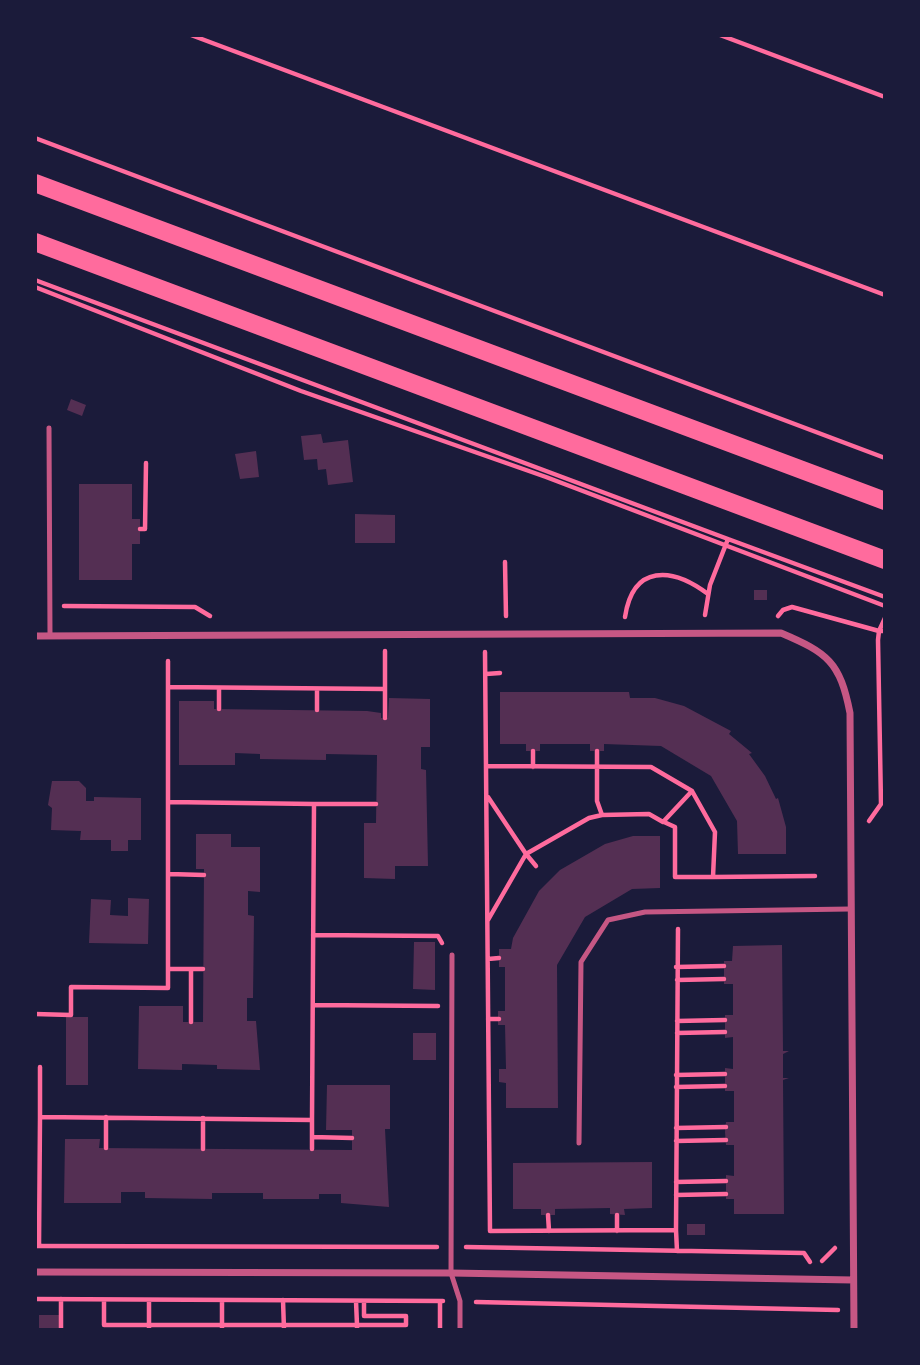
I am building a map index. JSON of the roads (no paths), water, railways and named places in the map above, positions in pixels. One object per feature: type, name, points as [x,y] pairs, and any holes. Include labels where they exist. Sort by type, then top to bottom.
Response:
[{"type":"main road","points":[[35,183],[885,501]]},
{"type":"main road","points":[[35,242],[885,560]]},
{"type":"street","points":[[35,636],[781,633],[813,647],[833,661],[844,682],[850,713],[854,1330]]},
{"type":"street","points":[[35,1272],[451,1273],[853,1280]]},
{"type":"lane","points":[[49,428],[50,636]]},
{"type":"lane","points":[[579,1143],[581,962],[608,920],[645,912],[850,909]]},
{"type":"lane","points":[[452,955],[451,1273],[460,1301],[460,1330]]}]
